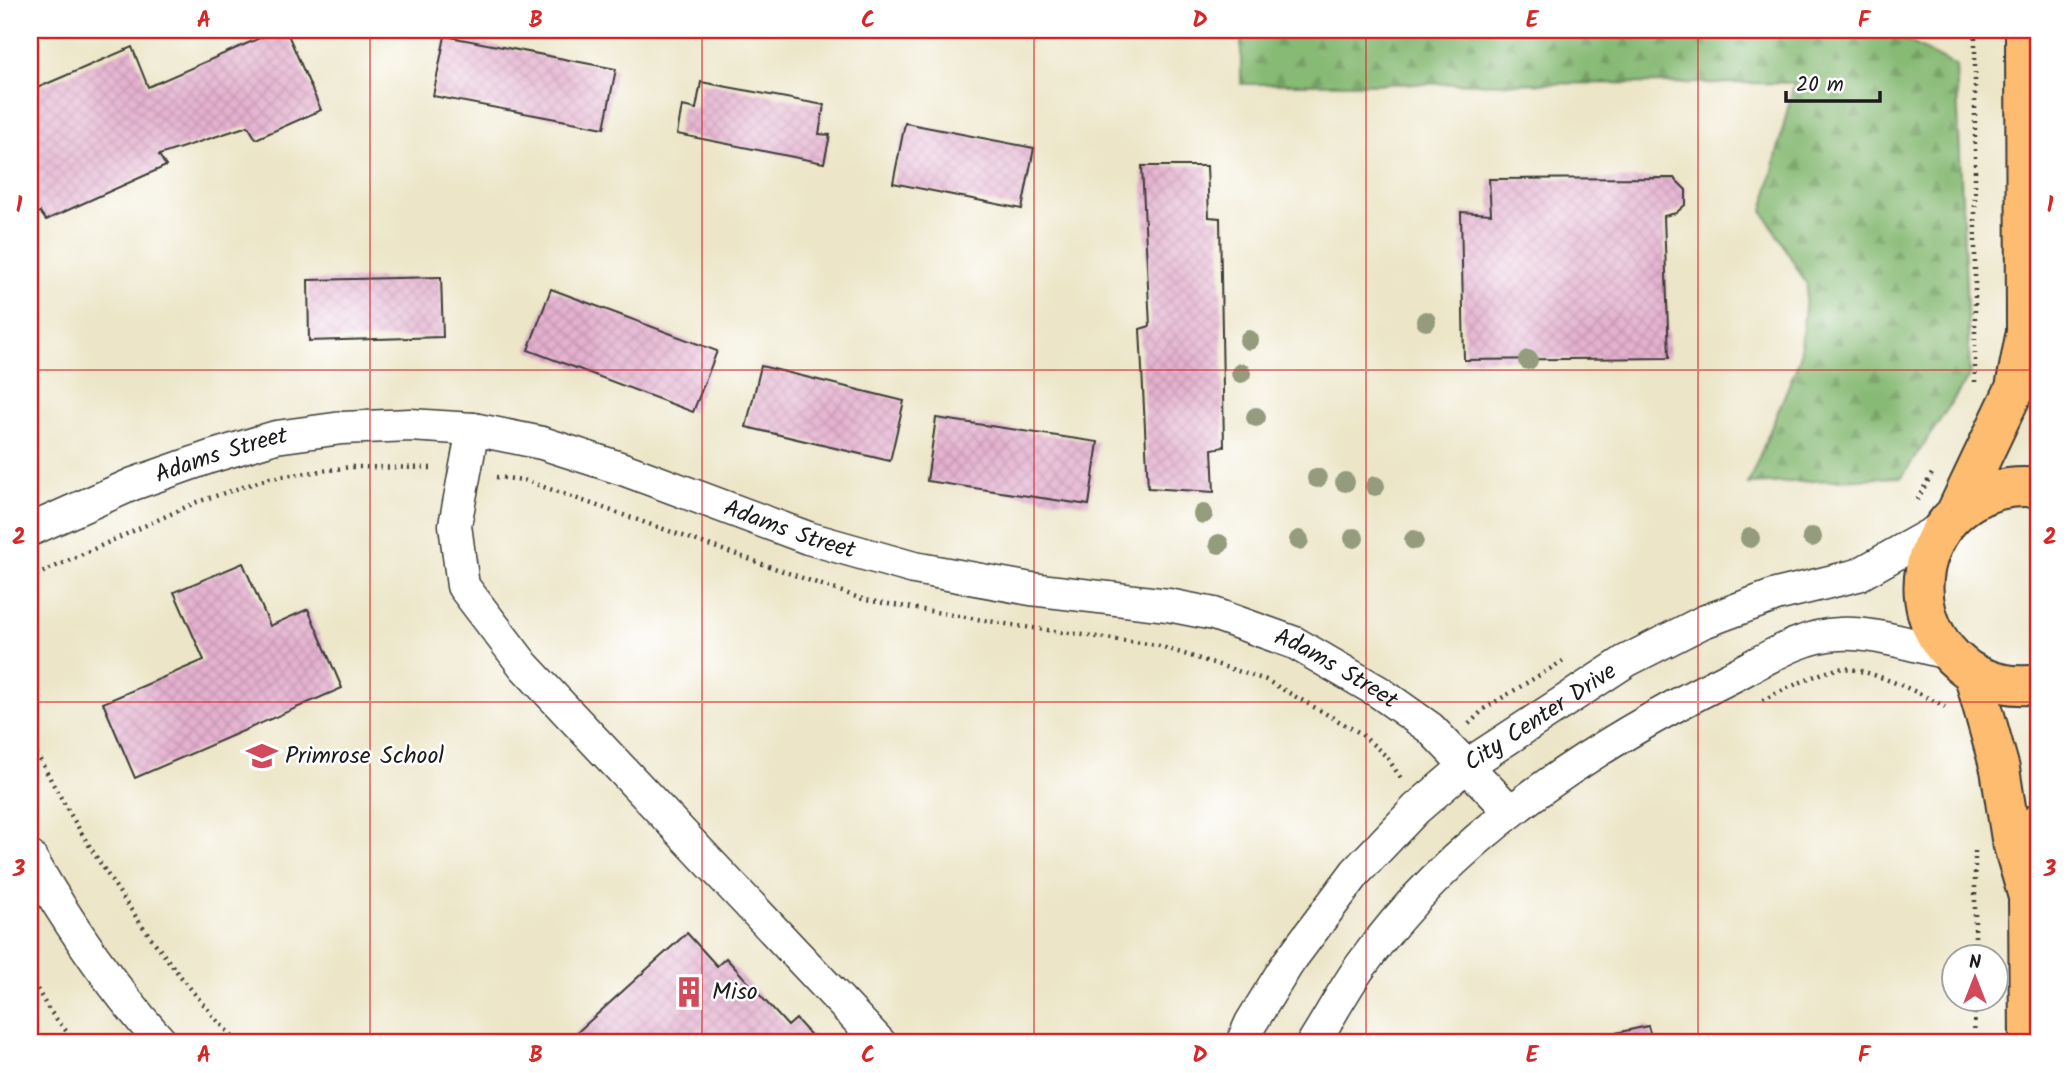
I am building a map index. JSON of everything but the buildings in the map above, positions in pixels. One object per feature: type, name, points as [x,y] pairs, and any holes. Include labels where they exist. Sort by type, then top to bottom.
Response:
[{"type":"main road","points":[[2025,30],[2033,346],[2015,388],[1938,514],[1923,582],[1929,620],[1961,663],[2000,769],[2011,839],[2028,897]]},
{"type":"main road","points":[[1938,514],[1989,492],[2008,487],[2039,488]]},
{"type":"main road","points":[[1961,663],[1990,681],[2009,685],[2039,684]]},
{"type":"main road","points":[[2029,1043],[2028,897],[2039,838],[2039,823]]},
{"type":"street","name":"Adams Street","points":[[30,530],[133,484],[276,437],[342,428],[396,425],[473,429],[542,443],[623,469],[808,538],[914,568],[1031,589],[1168,605],[1214,614],[1295,643],[1379,692],[1430,728],[1510,811]]},
{"type":"street","points":[[473,429],[455,525],[463,586],[524,666],[880,1043]]},
{"type":"street","name":"City Center Drive","points":[[1242,1043],[1288,963],[1356,872],[1416,809],[1465,766],[1626,661],[1703,621],[1776,595],[1858,575],[1938,514]]},
{"type":"street","points":[[1313,1043],[1360,967],[1412,903],[1458,854],[1510,811],[1597,750],[1685,700],[1808,639],[1838,634],[1862,635],[1961,663]]},
{"type":"street","points":[[30,857],[59,907],[133,1011],[162,1043]]},
{"type":"path","points":[[1975,30],[1975,390]]},
{"type":"path","points":[[30,578],[197,502],[270,478],[351,467],[435,468],[465,472],[524,481],[865,600],[1018,626],[1156,645],[1266,680],[1360,733],[1387,757],[1403,781]]},
{"type":"path","points":[[1936,468],[1938,514]]},
{"type":"path","points":[[1758,701],[1839,668],[1856,669],[1928,696],[1945,708],[1950,719]]},
{"type":"path","points":[[30,741],[78,828],[120,894],[182,978],[238,1043]]},
{"type":"path","points":[[1975,844],[1975,944]]},
{"type":"path","points":[[30,976],[49,1010],[76,1043]]},
{"type":"path","points":[[1975,1014],[1975,1043]]},
{"type":"green space","points":[[1387,30],[1887,30],[1956,66],[1970,375],[1902,477],[1748,484],[1800,358],[1807,285],[1763,211],[1794,83],[1241,84],[1241,36]]},
{"type":"place","name":"Primrose School","points":[[262,756]]},
{"type":"place","name":"Miso","points":[[689,992]]}]
